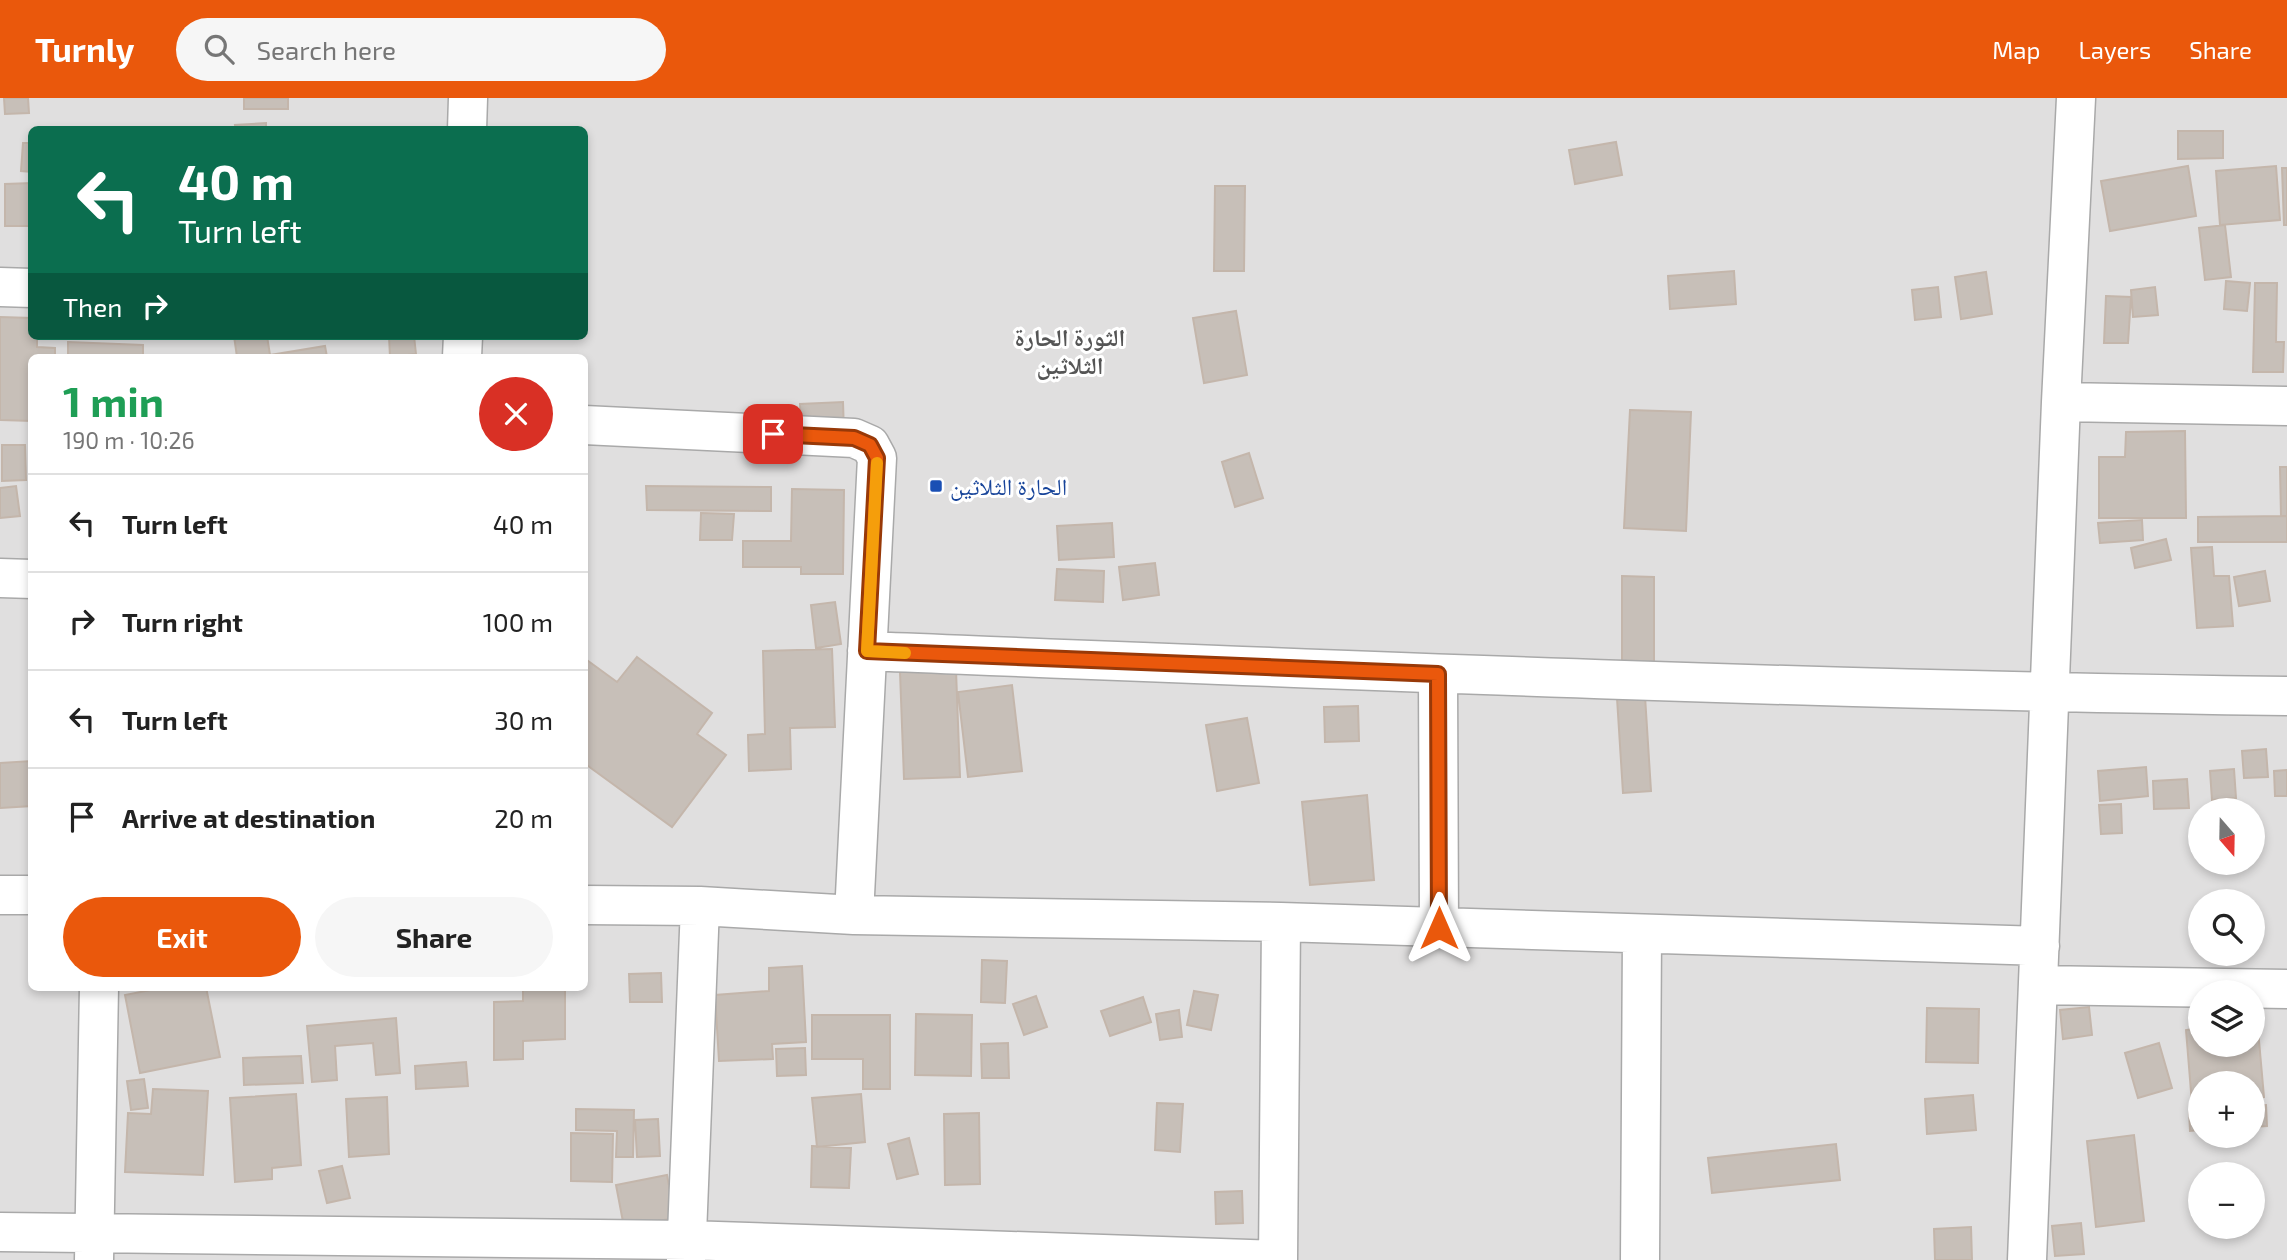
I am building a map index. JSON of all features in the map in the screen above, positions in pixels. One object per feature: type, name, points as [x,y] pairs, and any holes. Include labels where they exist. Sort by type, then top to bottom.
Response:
[{"type":"street","points":[[467,126],[468,98]]},
{"type":"street","points":[[2027,1260],[2061,402],[2076,98]]},
{"type":"street","points":[[0,287],[28,288]]},
{"type":"street","points":[[2061,402],[2287,406]]},
{"type":"street","points":[[588,425],[854,438],[870,445],[877,458],[854,915]]},
{"type":"street","points":[[0,578],[28,579]]},
{"type":"street","points":[[867,651],[1438,674],[2049,693],[2287,696]]},
{"type":"street","points":[[1438,674],[1439,928]]},
{"type":"street","points":[[0,895],[28,895]]},
{"type":"street","points":[[588,905],[700,906],[854,915],[1280,922],[2040,946]]},
{"type":"street","points":[[686,1250],[700,906]]},
{"type":"street","points":[[0,1231],[94,1247],[686,1250],[1278,1260],[1280,922]]},
{"type":"street","points":[[1640,1260],[1642,934]]},
{"type":"street","points":[[2038,985],[2287,989]]},
{"type":"street","points":[[94,1247],[99,991]]},
{"type":"shaded area","points":[[0,98],[2287,98],[2287,1260],[0,1260]]},
{"type":"building","points":[[4,98],[28,98],[29,113],[5,114]]},
{"type":"building","points":[[244,98],[288,98],[288,109],[244,109]]},
{"type":"building","points":[[266,123],[266,126],[235,125]]},
{"type":"building","points":[[2178,131],[2223,131],[2223,158],[2178,159]]},
{"type":"building","points":[[1616,142],[1622,175],[1575,184],[1569,150]]},
{"type":"building","points":[[23,143],[28,143],[28,172],[21,171]]},
{"type":"building","points":[[2188,166],[2196,216],[2110,231],[2101,181]]},
{"type":"building","points":[[2276,166],[2280,220],[2220,225],[2216,171]]},
{"type":"building","points":[[2282,168],[2287,168],[2287,225],[2284,225]]},
{"type":"building","points":[[28,183],[28,226],[5,226],[5,184]]},
{"type":"building","points":[[1215,186],[1245,186],[1244,271],[1214,271]]},
{"type":"building","points":[[2225,225],[2231,277],[2205,280],[2199,228]]},
{"type":"building","points":[[1734,271],[1736,304],[1670,309],[1668,276]]},
{"type":"building","points":[[1986,272],[1992,314],[1961,319],[1955,277]]},
{"type":"building","points":[[2226,281],[2250,283],[2247,311],[2224,309]]},
{"type":"building","points":[[2255,283],[2277,283],[2276,342],[2284,342],[2283,372],[2253,372]]},
{"type":"building","points":[[1938,287],[1941,317],[1915,320],[1912,290]]},
{"type":"building","points":[[2155,287],[2158,315],[2133,317],[2131,290]]},
{"type":"building","points":[[2106,296],[2131,297],[2128,343],[2104,343]]},
{"type":"building","points":[[1236,311],[1247,375],[1204,383],[1193,318]]},
{"type":"building","points":[[0,317],[28,318],[28,340],[37,340],[37,347],[55,348],[55,354],[28,354],[28,421],[0,420]]},
{"type":"building","points":[[235,340],[268,340],[270,354],[237,354]]},
{"type":"building","points":[[389,340],[414,340],[416,354],[390,354]]},
{"type":"building","points":[[68,342],[143,345],[143,354],[68,354]]},
{"type":"building","points":[[325,346],[326,354],[276,354]]},
{"type":"building","points":[[843,402],[844,433],[801,434],[800,404]]},
{"type":"building","points":[[1630,410],[1691,412],[1686,531],[1624,528]]},
{"type":"building","points":[[2185,431],[2186,518],[2099,518],[2099,457],[2125,457],[2126,432]]},
{"type":"building","points":[[2,445],[25,445],[26,480],[2,481]]},
{"type":"building","points":[[1249,453],[1263,498],[1235,507],[1222,462]]},
{"type":"building","points":[[2280,467],[2287,467],[2287,516],[2281,516]]},
{"type":"building","points":[[16,486],[20,516],[0,518],[0,488]]},
{"type":"building","points":[[646,486],[771,487],[771,511],[647,510]]},
{"type":"building","points":[[792,489],[844,490],[843,574],[801,574],[801,567],[743,567],[743,541],[791,541]]},
{"type":"building","points":[[701,513],[734,514],[732,540],[700,540]]},
{"type":"building","points":[[2287,516],[2287,542],[2198,542],[2198,517]]},
{"type":"building","points":[[2142,520],[2143,540],[2100,543],[2098,523]]},
{"type":"building","points":[[1112,523],[1114,557],[1059,560],[1057,526]]},
{"type":"building","points":[[2166,539],[2171,560],[2135,568],[2131,548]]},
{"type":"building","points":[[2212,547],[2214,576],[2229,576],[2233,626],[2197,628],[2191,548]]},
{"type":"building","points":[[1155,563],[1159,595],[1123,600],[1119,567]]},
{"type":"building","points":[[1057,569],[1104,571],[1103,602],[1055,600]]},
{"type":"building","points":[[2265,571],[2270,601],[2239,606],[2234,577]]},
{"type":"building","points":[[1622,576],[1654,577],[1654,663],[1622,663]]},
{"type":"building","points":[[835,602],[841,644],[816,648],[811,605]]},
{"type":"building","points":[[832,649],[835,727],[790,728],[791,769],[749,771],[748,735],[765,734],[763,651]]},
{"type":"building","points":[[637,657],[712,713],[697,734],[726,755],[672,827],[588,766],[588,661],[617,682]]},
{"type":"building","points":[[956,670],[960,777],[904,779],[900,672]]},
{"type":"building","points":[[1012,685],[1022,771],[968,777],[958,692]]},
{"type":"building","points":[[1645,696],[1651,791],[1623,793],[1617,698]]},
{"type":"building","points":[[1358,706],[1359,741],[1325,742],[1324,707]]},
{"type":"building","points":[[1247,718],[1259,783],[1217,791],[1206,725]]},
{"type":"building","points":[[2266,749],[2268,777],[2244,778],[2242,751]]},
{"type":"building","points":[[28,761],[28,806],[0,808],[0,763]]},
{"type":"building","points":[[2146,767],[2148,796],[2100,801],[2098,771]]},
{"type":"building","points":[[2234,769],[2236,798],[2212,798],[2210,771]]},
{"type":"building","points":[[2287,770],[2287,796],[2275,796],[2274,771]]},
{"type":"building","points":[[2187,779],[2188,808],[2154,809],[2153,781]]},
{"type":"building","points":[[1367,795],[1374,880],[1310,885],[1302,802]]},
{"type":"building","points":[[2121,804],[2122,833],[2101,834],[2099,805]]},
{"type":"building","points":[[982,960],[1007,961],[1005,1003],[981,1002]]},
{"type":"building","points":[[802,966],[806,1042],[772,1044],[773,1059],[719,1061],[715,995],[769,991],[769,968]]},
{"type":"building","points":[[661,973],[662,1002],[630,1002],[629,974]]},
{"type":"building","points":[[146,991],[207,991],[220,1057],[140,1073],[125,995]]},
{"type":"building","points":[[523,991],[565,991],[565,1039],[523,1041],[523,1059],[494,1060],[494,1002],[523,1001]]},
{"type":"building","points":[[1194,991],[1218,995],[1211,1030],[1187,1025]]},
{"type":"building","points":[[1036,996],[1047,1027],[1024,1035],[1013,1004]]},
{"type":"building","points":[[1143,997],[1151,1022],[1110,1036],[1101,1011]]},
{"type":"building","points":[[2089,1007],[2092,1035],[2063,1039],[2060,1010]]},
{"type":"building","points":[[1927,1008],[1979,1009],[1978,1063],[1926,1062]]},
{"type":"building","points":[[1179,1010],[1182,1037],[1160,1040],[1156,1014]]},
{"type":"building","points":[[916,1014],[972,1015],[971,1076],[915,1075]]},
{"type":"building","points":[[812,1015],[890,1015],[890,1089],[863,1089],[863,1059],[812,1059]]},
{"type":"building","points":[[396,1018],[400,1073],[376,1075],[373,1043],[335,1046],[337,1080],[312,1082],[307,1026]]},
{"type":"building","points":[[1008,1043],[1009,1078],[982,1078],[981,1044]]},
{"type":"building","points":[[2159,1043],[2172,1088],[2138,1098],[2125,1053]]},
{"type":"building","points":[[805,1048],[806,1075],[777,1076],[776,1049]]},
{"type":"building","points":[[301,1056],[303,1083],[244,1085],[243,1058]]},
{"type":"building","points":[[2188,1057],[2260,1057],[2262,1071],[2189,1071]]},
{"type":"building","points":[[466,1062],[468,1086],[416,1089],[415,1066]]},
{"type":"building","points":[[144,1079],[148,1108],[131,1110],[127,1081]]},
{"type":"building","points":[[153,1089],[208,1091],[203,1175],[125,1172],[128,1113],[151,1114]]},
{"type":"building","points":[[296,1094],[301,1165],[272,1168],[272,1179],[235,1182],[230,1098]]},
{"type":"building","points":[[861,1094],[865,1142],[817,1147],[812,1098]]},
{"type":"building","points":[[1973,1095],[1976,1130],[1927,1134],[1925,1099]]},
{"type":"building","points":[[387,1097],[389,1154],[349,1157],[346,1099]]},
{"type":"building","points":[[1157,1103],[1183,1104],[1180,1152],[1155,1150]]},
{"type":"building","points":[[2265,1105],[2267,1126],[2265,1126]]},
{"type":"building","points":[[576,1109],[634,1110],[633,1157],[616,1157],[617,1131],[576,1130]]},
{"type":"building","points":[[979,1113],[980,1184],[945,1185],[944,1114]]},
{"type":"building","points":[[658,1119],[660,1156],[637,1157],[635,1120]]},
{"type":"building","points":[[571,1133],[613,1134],[612,1182],[571,1181]]},
{"type":"building","points":[[2134,1135],[2144,1221],[2096,1227],[2087,1141]]},
{"type":"building","points":[[909,1138],[918,1174],[897,1179],[888,1144]]},
{"type":"building","points":[[1836,1144],[1840,1180],[1712,1193],[1708,1158]]},
{"type":"building","points":[[812,1146],[851,1148],[849,1188],[811,1187]]},
{"type":"building","points":[[342,1166],[350,1198],[327,1203],[319,1171]]},
{"type":"building","points":[[667,1175],[675,1218],[624,1227],[616,1185]]},
{"type":"building","points":[[1242,1191],[1243,1223],[1216,1224],[1215,1192]]},
{"type":"building","points":[[2081,1223],[2084,1254],[2055,1256],[2052,1226]]},
{"type":"building","points":[[1971,1227],[1972,1260],[1935,1260],[1934,1229]]},
{"type":"slow traffic","points":[[877,463],[867,651],[905,653]]},
{"type":"place","name":"الحارة الثلاثين","points":[[936,486]]},
{"type":"district","name":"الثورة الحارة الثلاثين","points":[[1070,350]]},
{"type":"route","points":[[773,434],[854,438],[870,445],[877,458],[867,651],[1438,674],[1439,928]]}]
